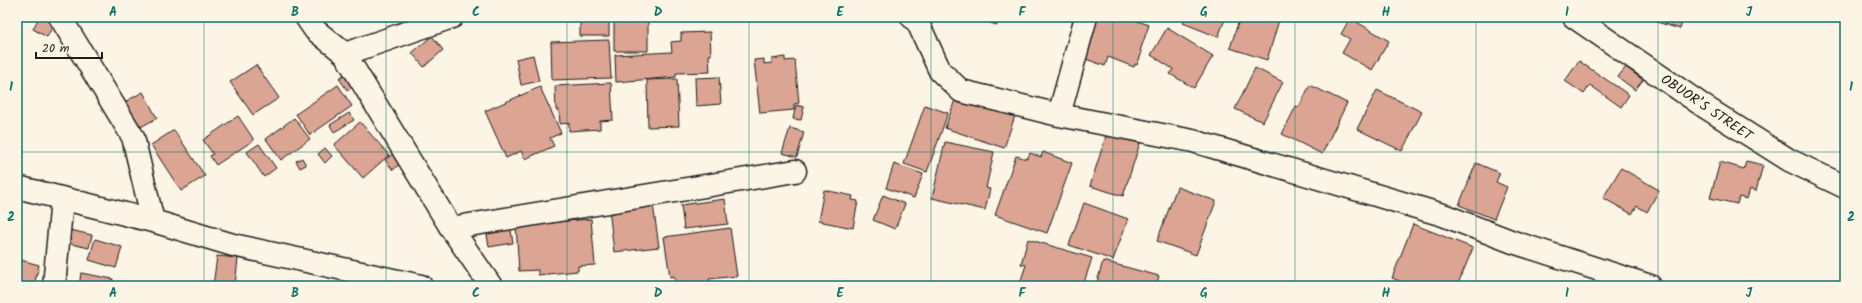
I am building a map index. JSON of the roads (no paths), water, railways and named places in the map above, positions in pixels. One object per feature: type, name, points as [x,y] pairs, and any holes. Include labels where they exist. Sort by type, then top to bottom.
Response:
[{"type":"street","points":[[60,17],[133,136],[153,221]]},
{"type":"street","points":[[306,17],[315,30],[345,54],[451,228],[491,286]]},
{"type":"street","points":[[345,54],[452,17]]},
{"type":"street","points":[[1059,115],[1086,17]]},
{"type":"street","name":"OBUOR’S STREET","points":[[1574,17],[1705,107],[1789,160],[1845,187]]},
{"type":"street","points":[[917,19],[940,70],[961,91],[1059,115],[1193,141],[1442,215],[1513,242],[1650,286]]},
{"type":"street","points":[[451,228],[795,171]]},
{"type":"street","points":[[17,187],[153,221],[233,245],[421,286]]},
{"type":"street","points":[[54,286],[62,199]]}]
